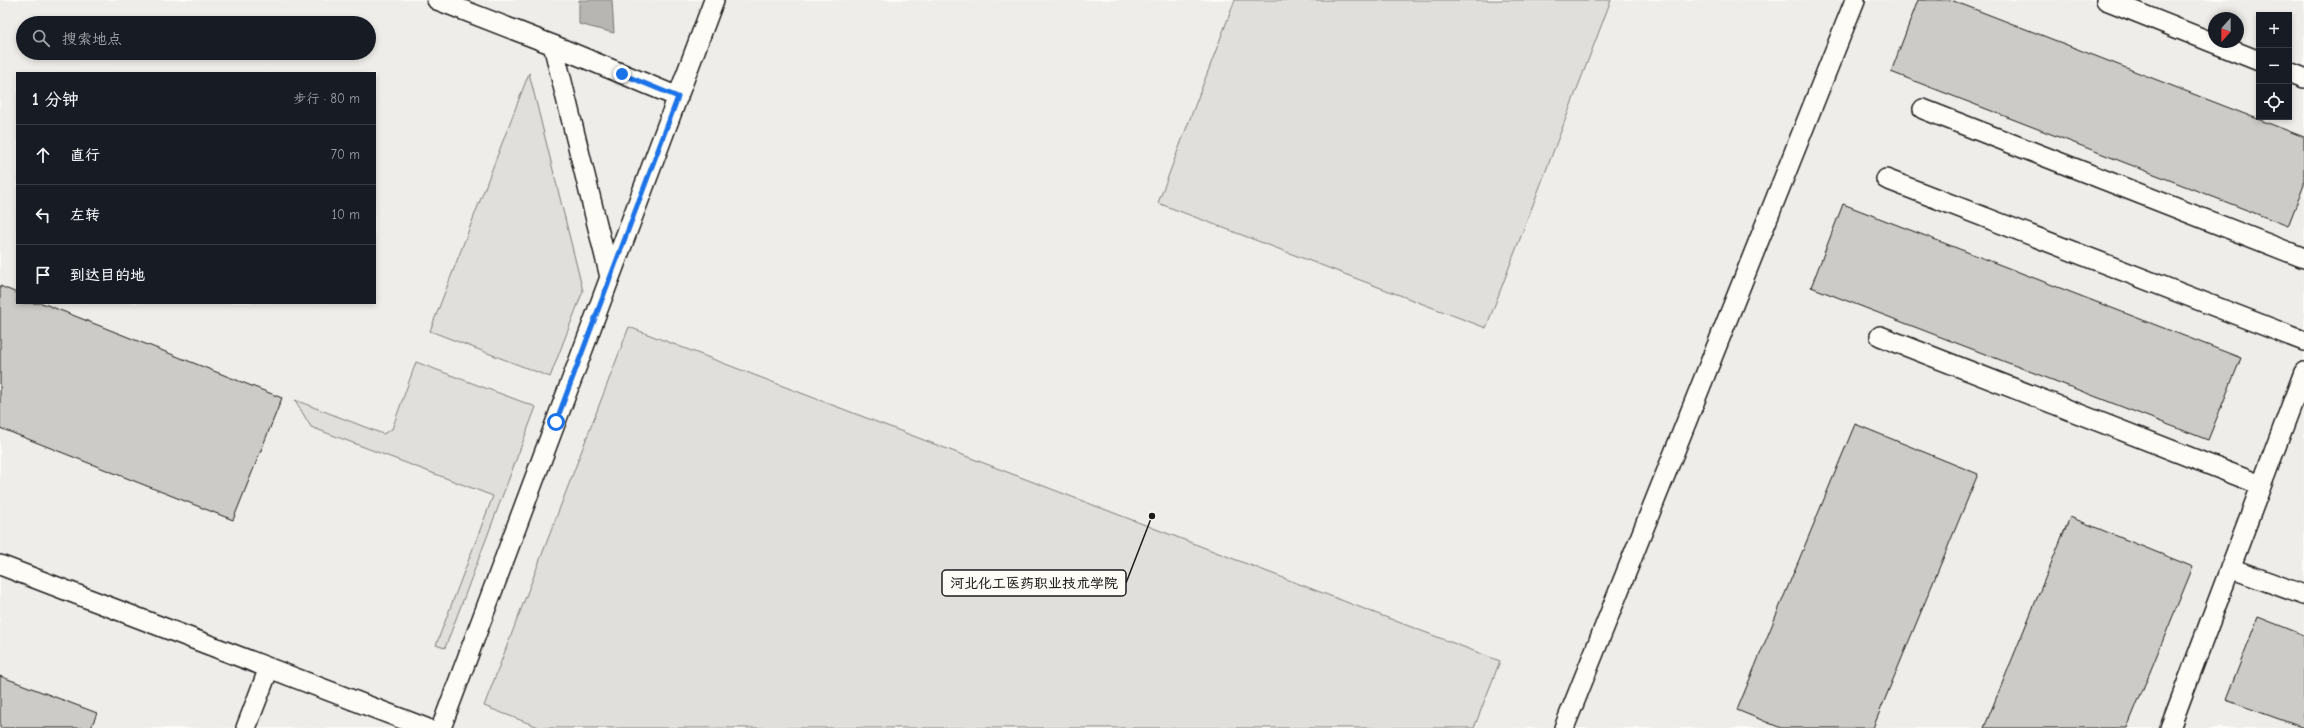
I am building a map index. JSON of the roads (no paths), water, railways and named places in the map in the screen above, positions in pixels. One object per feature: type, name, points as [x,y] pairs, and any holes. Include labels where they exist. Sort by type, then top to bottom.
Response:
[{"type":"lane","points":[[437,0],[553,45],[678,97]]},
{"type":"lane","points":[[441,728],[714,0]]},
{"type":"lane","points":[[1564,728],[1855,0]]},
{"type":"lane","points":[[2106,0],[2256,59]]},
{"type":"lane","points":[[553,45],[610,277]]},
{"type":"lane","points":[[2292,73],[2304,78]]},
{"type":"lane","points":[[1923,109],[2304,258]]},
{"type":"lane","points":[[1886,179],[2304,341]]},
{"type":"lane","points":[[1880,336],[2261,485]]},
{"type":"lane","points":[[2170,728],[2304,372]]},
{"type":"lane","points":[[0,565],[426,728]]},
{"type":"lane","points":[[2230,568],[2304,595]]},
{"type":"lane","points":[[246,728],[269,668]]},
{"type":"place","name":"河北化工医药职业技术学院","points":[[1152,516]]}]
